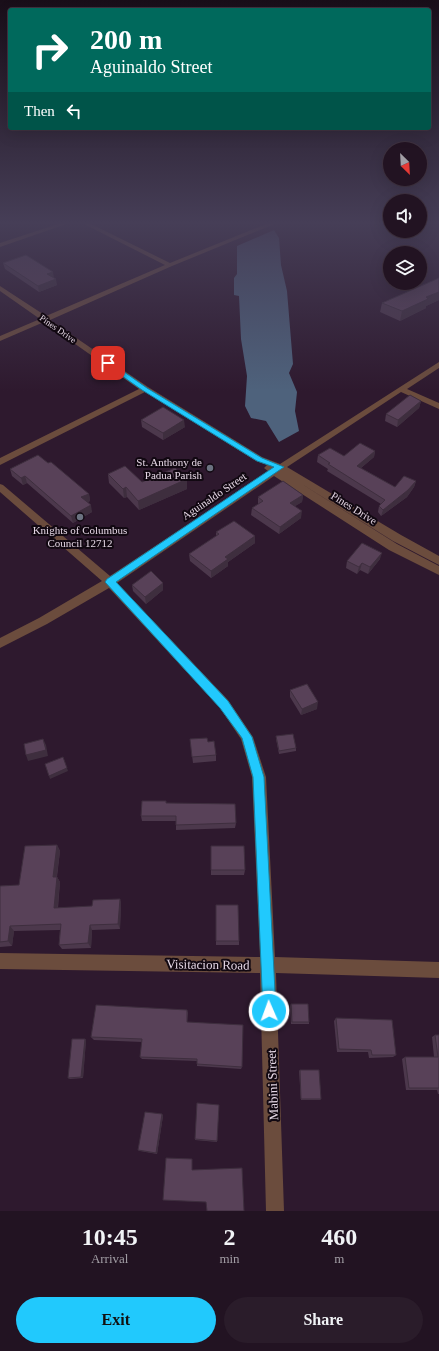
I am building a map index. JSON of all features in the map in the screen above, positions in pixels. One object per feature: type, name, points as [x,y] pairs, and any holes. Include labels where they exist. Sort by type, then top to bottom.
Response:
[{"type":"street","points":[[0,340],[139,279]]},
{"type":"street","name":"Pines Drive","points":[[0,288],[145,389],[276,469],[439,561]]},
{"type":"street","name":"Aguinaldo Street","points":[[0,643],[43,621],[110,582],[276,469],[439,364]]},
{"type":"street","points":[[0,462],[145,389]]},
{"type":"street","points":[[402,389],[439,406]]},
{"type":"street","name":"Pines Drive","points":[[276,469],[393,547],[439,571]]},
{"type":"street","name":"Mabini Street","points":[[0,487],[110,582],[224,704],[247,737],[259,777],[268,965],[276,1211]]},
{"type":"street","name":"Visitacion Road","points":[[0,961],[268,965],[439,970]]},
{"type":"water","points":[[234,279],[284,279],[287,291],[293,364],[289,373],[297,392],[295,411],[299,431],[279,442],[266,421],[251,418],[245,406],[247,376],[241,339],[239,296],[234,295]]},
{"type":"building","points":[[27,279],[56,279],[38,286]]},
{"type":"building","points":[[439,279],[439,292],[426,297],[428,299],[402,311],[382,303],[412,290],[427,290],[427,283]]},
{"type":"building","points":[[410,395],[421,401],[398,420],[386,414]]},
{"type":"building","points":[[163,407],[184,420],[163,433],[141,420]]},
{"type":"building","points":[[360,443],[375,451],[357,466],[395,487],[404,476],[416,481],[408,490],[383,510],[379,506],[385,500],[328,464],[330,463],[318,455],[330,448],[344,456]]},
{"type":"building","points":[[38,455],[48,463],[51,462],[89,494],[81,497],[91,505],[71,516],[25,476],[21,478],[10,469]]},
{"type":"building","points":[[125,466],[142,482],[175,468],[187,479],[138,501],[126,487],[123,489],[108,474]]},
{"type":"building","points":[[283,481],[303,495],[290,503],[302,511],[280,527],[252,508],[263,501],[258,497]]},
{"type":"building","points":[[234,521],[255,536],[225,557],[228,559],[211,571],[189,554],[219,534],[216,532]]},
{"type":"building","points":[[362,543],[382,553],[370,567],[362,563],[359,567],[347,561]]},
{"type":"building","points":[[151,571],[163,583],[145,597],[132,585]]},
{"type":"building","points":[[307,684],[318,702],[302,709],[290,690]]},
{"type":"building","points":[[293,734],[296,748],[279,751],[276,736]]},
{"type":"building","points":[[207,738],[208,742],[214,741],[216,755],[192,757],[190,739]]},
{"type":"building","points":[[43,739],[46,750],[26,755],[24,744]]},
{"type":"building","points":[[63,757],[67,768],[49,776],[45,764]]},
{"type":"building","points":[[142,801],[166,801],[166,803],[235,804],[236,823],[176,825],[176,816],[141,816]]},
{"type":"building","points":[[57,845],[53,877],[57,877],[54,908],[92,906],[93,900],[120,899],[118,924],[90,925],[88,943],[59,945],[61,924],[10,926],[8,941],[0,942],[0,886],[19,885],[25,846]]},
{"type":"building","points":[[211,846],[244,846],[245,870],[211,870]]},
{"type":"building","points":[[216,905],[238,905],[239,941],[216,941]]},
{"type":"building","points":[[291,1004],[308,1004],[309,1022],[292,1022]]},
{"type":"building","points":[[96,1005],[187,1010],[187,1022],[243,1025],[242,1067],[197,1064],[197,1059],[140,1057],[142,1039],[91,1037]]},
{"type":"building","points":[[336,1018],[392,1020],[396,1055],[372,1055],[371,1050],[339,1049]]},
{"type":"building","points":[[435,1035],[439,1035],[439,1088],[409,1088],[405,1057],[438,1057]]},
{"type":"building","points":[[72,1039],[85,1039],[81,1077],[68,1078]]},
{"type":"building","points":[[300,1070],[319,1070],[321,1099],[301,1099]]},
{"type":"building","points":[[197,1103],[219,1105],[217,1141],[195,1139]]},
{"type":"building","points":[[145,1112],[162,1114],[156,1153],[138,1150]]},
{"type":"building","points":[[166,1158],[192,1159],[192,1170],[242,1168],[244,1211],[207,1211],[206,1202],[163,1200]]},
{"type":"place","name":"St. Anthony de Padua Parish","points":[[210,468]]},
{"type":"place","name":"Knights of Columbus Council 12712","points":[[80,517]]},
{"type":"route","points":[[108,363],[145,389],[259,459],[280,467],[110,582],[224,704],[247,737],[259,777],[269,1011]]}]
